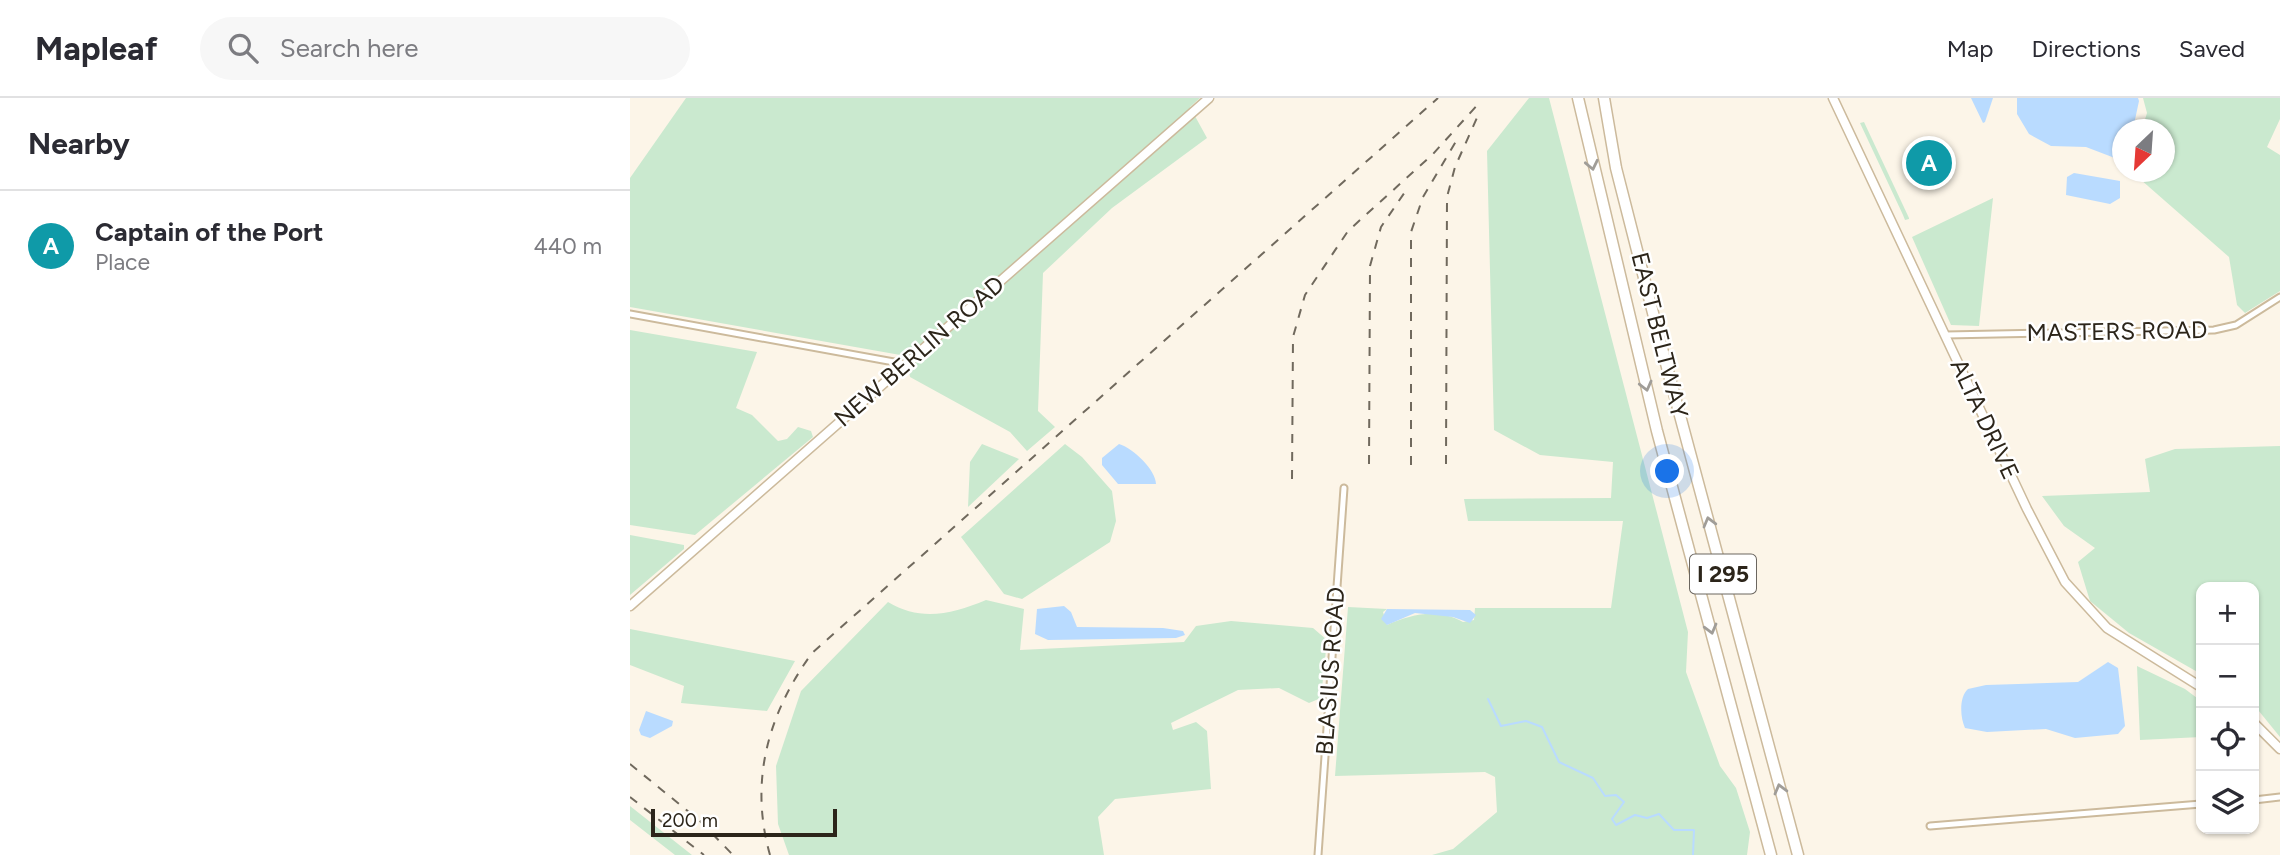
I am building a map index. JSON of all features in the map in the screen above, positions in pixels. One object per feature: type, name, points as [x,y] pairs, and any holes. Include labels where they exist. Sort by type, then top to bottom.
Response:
[{"type":"highway","name":"EAST BELTWAY","points":[[1578,98],[1657,431],[1771,855]]},
{"type":"highway","name":"EAST BELTWAY","points":[[1604,98],[1616,168],[1664,356],[1798,855]]},
{"type":"street","name":"NEW BERLIN ROAD","points":[[630,606],[1209,98]]},
{"type":"street","name":"ALTA DRIVE","points":[[1833,98],[2054,565],[2074,594],[2107,628],[2196,684]]},
{"type":"street","name":"MASTERS ROAD","points":[[1946,335],[2214,330],[2236,325],[2280,297]]},
{"type":"street","points":[[630,314],[905,364]]},
{"type":"street","name":"BLASIUS ROAD","points":[[1318,855],[1344,488]]},
{"type":"street","points":[[2259,728],[2280,749]]},
{"type":"street","points":[[2259,799],[2280,797]]},
{"type":"street","points":[[1930,826],[2196,804]]},
{"type":"green space","points":[[686,98],[1200,98],[1190,107],[1207,138],[1112,208],[1043,273],[1038,411],[1055,427],[1027,451],[1010,432],[910,377],[906,356],[630,307],[630,178]]},
{"type":"green space","points":[[1529,98],[1549,98],[1688,632],[1686,672],[1720,766],[1736,788],[1750,832],[1747,855],[1432,855],[1453,849],[1497,812],[1495,777],[1485,772],[1335,776],[1348,607],[1387,609],[1383,612],[1387,625],[1425,614],[1444,615],[1463,622],[1474,620],[1475,608],[1611,608],[1623,521],[1468,521],[1464,499],[1611,498],[1613,462],[1540,455],[1494,430],[1487,151]]},
{"type":"green space","points":[[2143,98],[2280,98],[2280,119],[2267,147],[2280,155],[2280,291],[2245,313],[2237,305],[2229,257],[2143,182],[2175,182],[2175,119],[2145,119],[2147,113]]},
{"type":"green space","points":[[1864,122],[1909,219],[1905,220],[1860,123]]},
{"type":"green space","points":[[1993,198],[1979,326],[1951,325],[1912,237]]},
{"type":"green space","points":[[630,330],[757,352],[736,408],[752,415],[778,441],[787,439],[798,427],[811,431],[813,437],[695,535],[630,525]]},
{"type":"green space","points":[[982,444],[1019,459],[968,507],[970,462]]},
{"type":"green space","points":[[1065,444],[1082,457],[1112,491],[1116,521],[1110,542],[1022,599],[1004,594],[961,537]]},
{"type":"green space","points":[[2280,446],[2280,737],[2259,711],[2259,582],[2196,582],[2196,671],[2129,633],[2090,601],[2078,562],[2095,548],[2064,526],[2042,496],[2150,492],[2145,459],[2175,449]]},
{"type":"green space","points":[[630,535],[684,545],[684,549],[630,595]]},
{"type":"green space","points":[[986,600],[1024,609],[1020,650],[1184,642],[1196,626],[1231,621],[1313,628],[1327,640],[1321,698],[1309,703],[1279,688],[1238,690],[1171,723],[1173,730],[1196,722],[1207,731],[1211,789],[1115,799],[1098,817],[1104,855],[789,855],[778,824],[776,766],[801,691],[888,602],[912,612],[937,614]]},
{"type":"green space","points":[[630,629],[795,661],[767,711],[681,703],[684,686],[630,665]]},
{"type":"green space","points":[[2137,666],[2185,689],[2196,697],[2196,737],[2140,740]]},
{"type":"green space","points":[[630,806],[692,855],[675,855],[630,820]]},
{"type":"water","points":[[1971,98],[1993,98],[1985,122],[1983,123]]},
{"type":"water","points":[[2017,98],[2138,98],[2139,101],[2135,119],[2112,119],[2112,157],[2086,147],[2051,146],[2029,134],[2017,114]]},
{"type":"water","points":[[2074,173],[2120,182],[2120,198],[2110,204],[2066,195],[2067,177]]},
{"type":"water","points":[[1119,444],[1143,460],[1152,472],[1156,484],[1118,484],[1102,465],[1102,458]]},
{"type":"water","points":[[1064,606],[1071,612],[1077,627],[1163,628],[1183,631],[1185,635],[1176,638],[1048,640],[1035,634],[1037,609]]},
{"type":"water","points":[[1387,609],[1470,610],[1476,615],[1470,623],[1453,617],[1415,613],[1387,625],[1381,619]]},
{"type":"water","points":[[2108,662],[2118,668],[2125,726],[2118,734],[2075,738],[2046,729],[1987,732],[1965,728],[1961,707],[1968,689],[1986,685],[2078,682]]},
{"type":"water","points":[[646,711],[673,721],[672,726],[650,738],[641,735],[639,730]]},
{"type":"waterway","points":[[1488,699],[1501,726],[1526,721],[1542,727],[1559,762],[1593,778],[1605,796],[1616,795],[1624,802],[1612,819],[1616,825],[1635,815],[1647,818],[1659,814],[1674,830],[1694,830],[1693,855]]},
{"type":"railway","points":[[770,855],[762,801],[762,775],[767,749],[784,700],[812,653],[1438,98]]},
{"type":"railway","points":[[1292,479],[1293,337],[1305,295],[1348,231],[1433,154],[1481,101]]},
{"type":"railway","points":[[1446,464],[1447,197],[1455,167],[1480,111]]},
{"type":"railway","points":[[1411,465],[1411,232],[1423,197],[1458,138]]},
{"type":"railway","points":[[1369,464],[1370,266],[1381,227],[1407,189]]},
{"type":"railway","points":[[630,764],[700,821],[733,855]]},
{"type":"railway","points":[[630,797],[704,855]]},
{"type":"place","name":"Captain of the Port","points":[[1929,163]]}]
